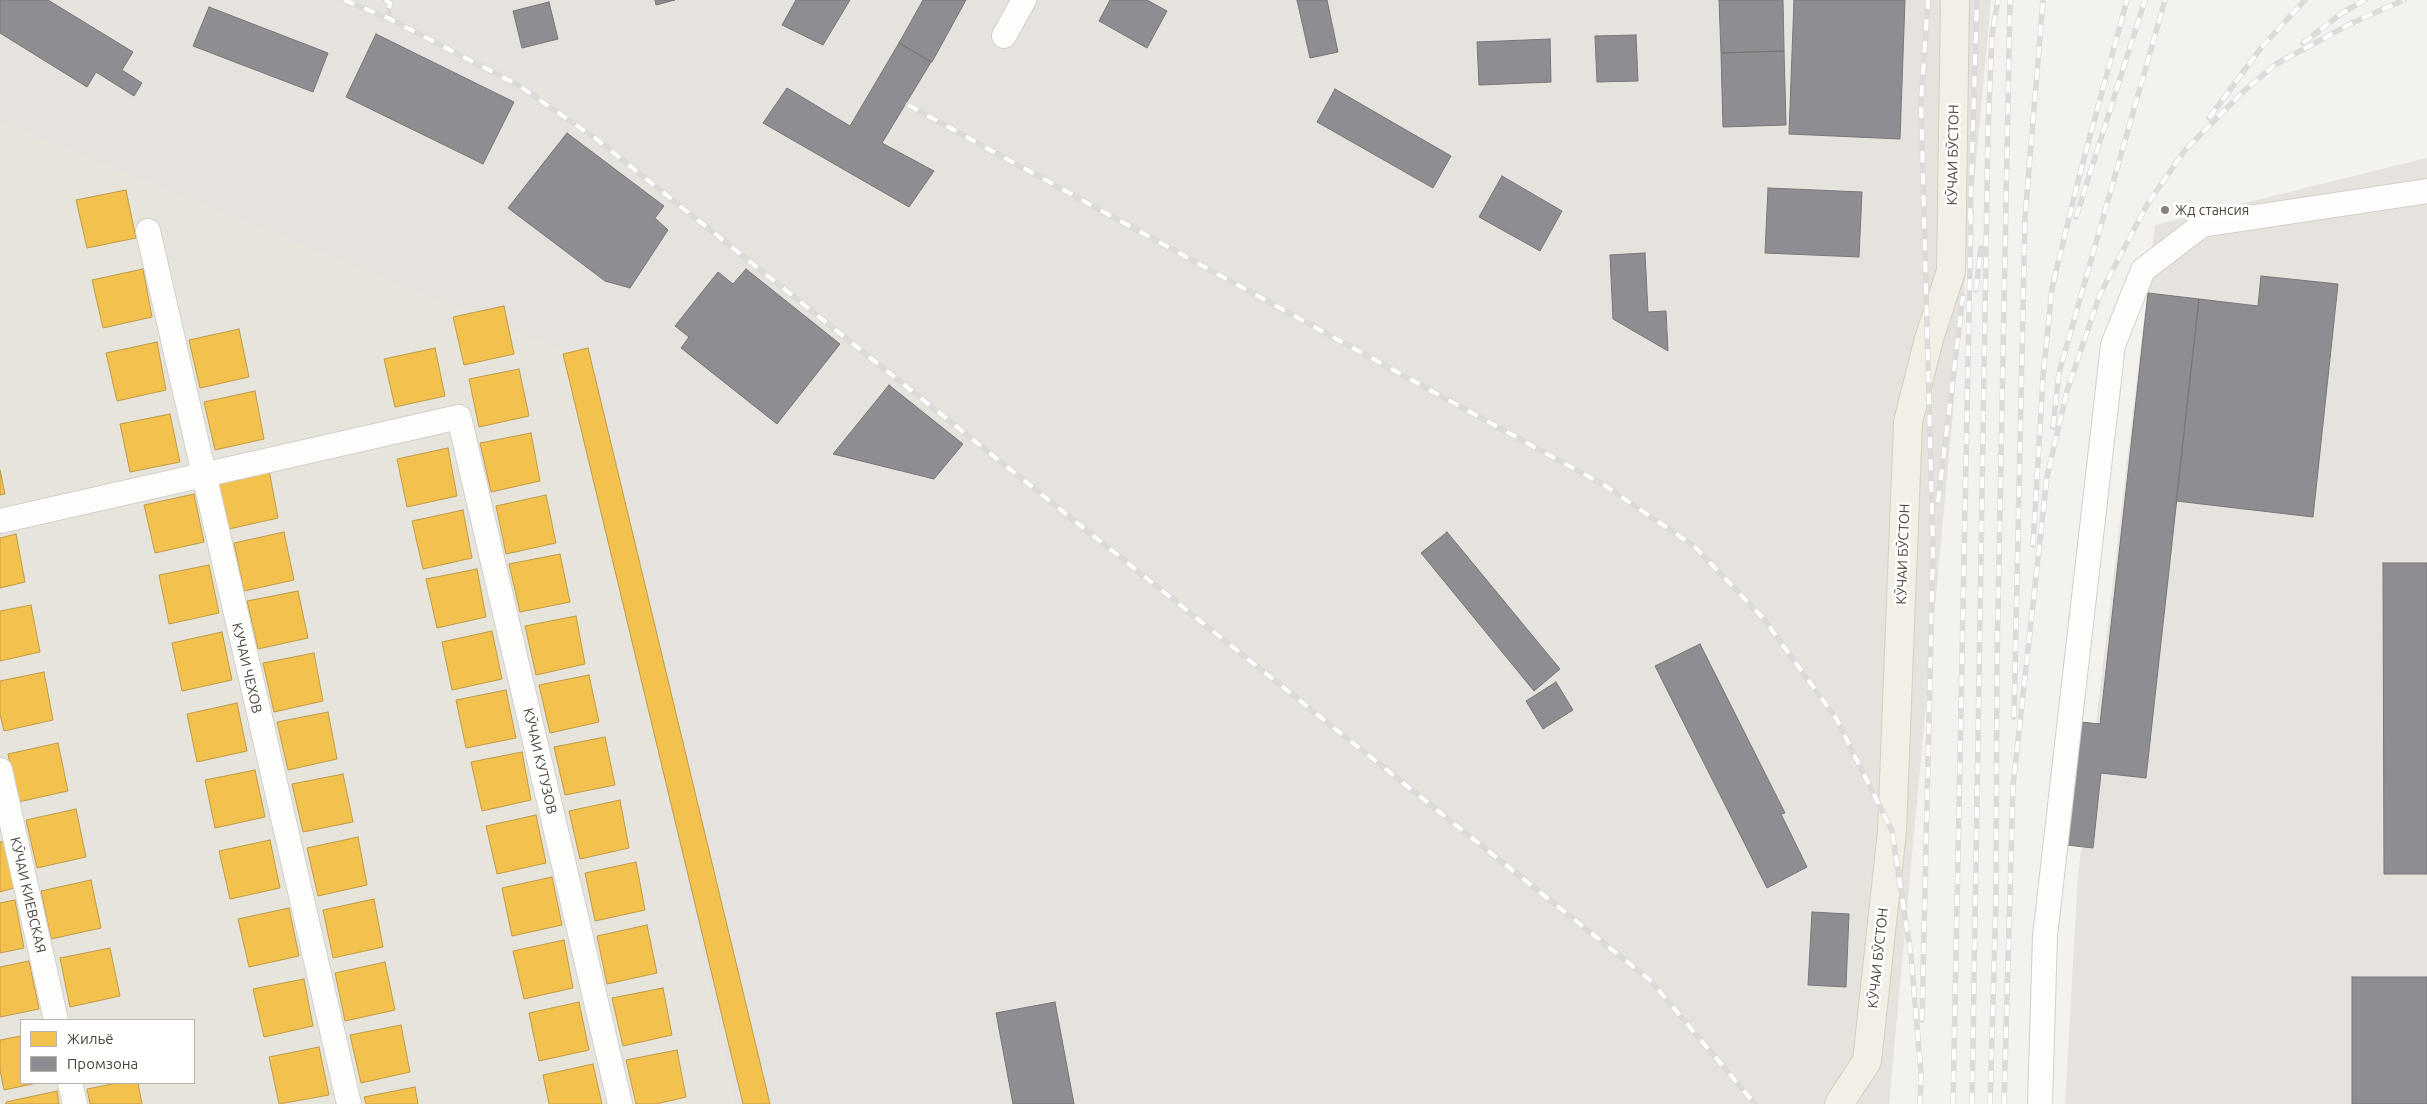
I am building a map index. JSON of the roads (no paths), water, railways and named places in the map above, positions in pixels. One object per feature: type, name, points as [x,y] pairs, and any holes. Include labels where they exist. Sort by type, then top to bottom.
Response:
[{"type":"main road","name":"КӮЧАИ БӮСТОН","points":[[1839,1104],[1867,1061],[1890,850],[1908,422],[1929,339],[1951,272],[1955,0]]},
{"type":"street","points":[[1004,36],[1024,0]]},
{"type":"street","points":[[2040,1104],[2045,936],[2113,345],[2144,270],[2202,224],[2427,192]]},
{"type":"street","name":"КУЧАИ ЧЕХОВ","points":[[148,231],[202,475],[349,1104]]},
{"type":"street","name":"КӮЧАИ КУТУЗОВ","points":[[202,475],[459,417],[620,1104]]},
{"type":"street","points":[[0,521],[202,475]]},
{"type":"street","name":"КӮЧАИ КИЕВСКАЯ","points":[[0,770],[56,1019]]},
{"type":"street","points":[[70,1084],[75,1104]]},
{"type":"railway","points":[[344,0],[388,18],[518,85],[595,138],[1650,980],[1755,1104]]},
{"type":"railway","points":[[385,0],[390,3],[388,18]]},
{"type":"railway","points":[[1922,1020],[1933,549],[1921,103],[1928,0]]},
{"type":"railway","points":[[1970,219],[1977,0]]},
{"type":"railway","points":[[1972,1104],[1988,129],[1992,35],[1998,0]]},
{"type":"railway","points":[[1990,1104],[1996,900],[1997,661],[2010,0]]},
{"type":"railway","points":[[2014,717],[2025,218],[2043,0]]},
{"type":"railway","points":[[2033,545],[2043,377],[2052,288],[2080,173],[2127,0]]},
{"type":"railway","points":[[2076,217],[2145,0]]},
{"type":"railway","points":[[2053,427],[2059,373],[2165,0]]},
{"type":"railway","points":[[2209,118],[2261,48],[2305,0]]},
{"type":"railway","points":[[2303,43],[2342,13],[2365,0]]},
{"type":"railway","points":[[2004,1104],[2013,786],[2047,477],[2067,391],[2100,294],[2148,203],[2186,149],[2244,91],[2276,64],[2354,22],[2404,0]]},
{"type":"railway","points":[[908,105],[1604,485],[1694,546],[1763,618],[1836,718],[1892,831],[1911,956],[1921,1073],[1920,1104]]},
{"type":"railway","points":[[1953,1104],[1971,212]]},
{"type":"railway","points":[[1976,290],[1981,248]]},
{"type":"railway","points":[[1938,502],[1963,296]]},
{"type":"place","name":"Жд стансия","points":[[2165,210]]}]
